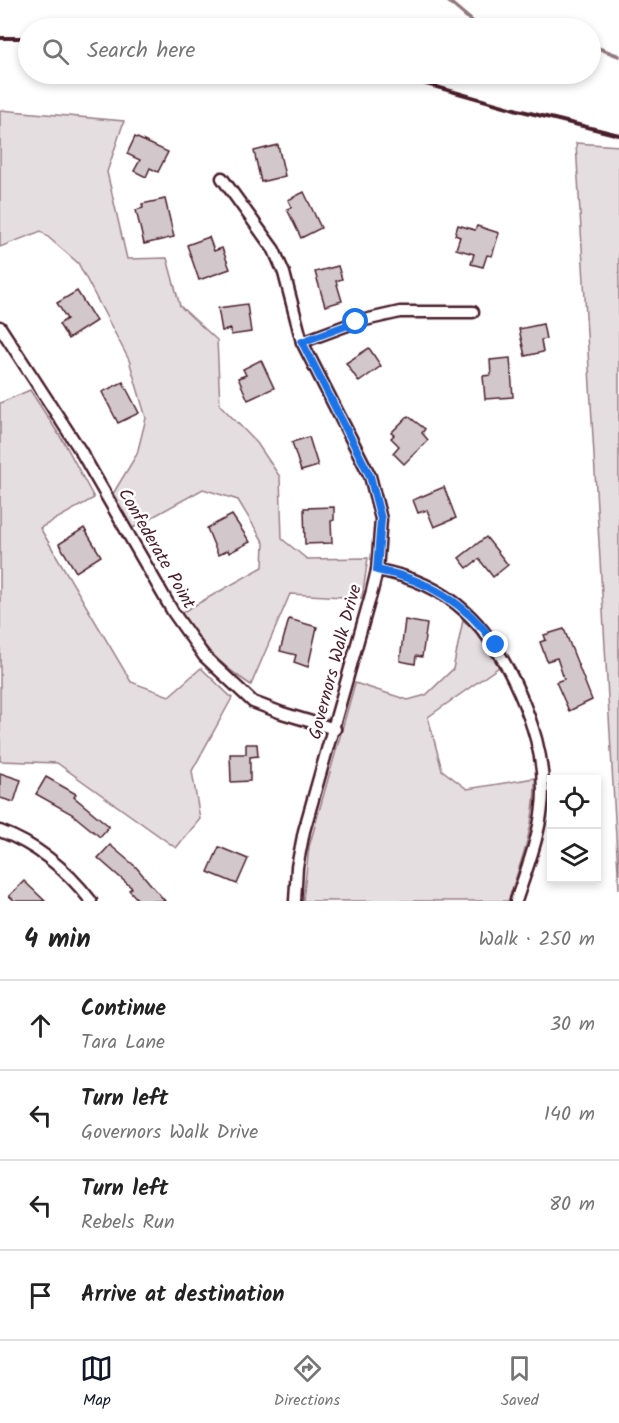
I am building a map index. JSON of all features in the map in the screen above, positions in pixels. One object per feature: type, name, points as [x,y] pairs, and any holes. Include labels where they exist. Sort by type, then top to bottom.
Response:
[{"type":"street","name":"Governors Walk Drive","points":[[222,178],[274,250],[284,273],[302,342],[370,476],[381,519],[377,570],[335,729],[304,831],[297,867],[295,901]]},
{"type":"street","points":[[302,342],[356,322],[400,312],[473,312]]},
{"type":"street","name":"Confederate Point","points":[[0,327],[80,450],[172,612],[204,657],[253,702],[282,714],[335,729]]},
{"type":"street","points":[[377,570],[421,582],[465,610],[487,633],[501,653],[530,716],[539,751],[543,792],[535,841],[516,901]]},
{"type":"street","points":[[0,831],[22,841],[52,860],[91,901]]},
{"type":"shaded area","points":[[0,110],[124,121],[107,172],[127,259],[167,258],[180,306],[217,340],[220,405],[257,443],[280,477],[282,539],[307,559],[368,558],[362,598],[290,594],[251,685],[212,653],[181,613],[263,567],[264,543],[238,500],[203,489],[131,529],[111,497],[137,454],[146,418],[129,360],[78,263],[41,231],[0,247]]},
{"type":"shaded area","points":[[576,143],[619,146],[619,889]]},
{"type":"shaded area","points":[[30,390],[65,444],[94,498],[40,528],[131,682],[169,696],[201,668],[232,698],[192,771],[200,819],[176,848],[57,763],[0,761],[0,403]]},
{"type":"shaded area","points":[[463,620],[477,633],[499,667],[428,717],[442,770],[467,789],[535,778],[531,825],[508,901],[303,901],[309,847],[355,683],[408,700],[426,695],[453,669]]},
{"type":"building","points":[[135,137],[168,152],[158,172],[150,168],[146,177],[134,171],[140,160],[127,154]]},
{"type":"building","points":[[278,145],[285,176],[261,182],[254,151]]},
{"type":"building","points":[[304,192],[321,228],[301,238],[287,209],[292,207],[288,200]]},
{"type":"building","points":[[165,199],[174,237],[144,244],[136,210],[143,208],[142,204]]},
{"type":"building","points":[[458,225],[475,230],[477,226],[499,233],[492,256],[487,255],[483,267],[471,264],[474,254],[456,249],[460,237],[455,235]]},
{"type":"building","points":[[209,237],[214,251],[222,248],[230,269],[199,280],[187,245]]},
{"type":"building","points":[[338,266],[342,279],[336,281],[342,301],[325,306],[315,272]]},
{"type":"building","points":[[77,291],[96,321],[68,339],[59,324],[67,319],[57,303]]},
{"type":"building","points":[[247,304],[251,332],[231,335],[231,329],[222,331],[218,308]]},
{"type":"building","points":[[543,324],[546,339],[541,340],[543,352],[525,356],[519,329]]},
{"type":"building","points":[[369,348],[381,366],[359,382],[346,363]]},
{"type":"building","points":[[510,358],[513,397],[485,399],[483,376],[491,375],[490,360]]},
{"type":"building","points":[[261,360],[274,388],[248,400],[238,378],[246,375],[243,369]]},
{"type":"building","points":[[123,382],[139,413],[118,423],[102,392]]},
{"type":"building","points":[[408,416],[425,429],[422,433],[428,440],[404,464],[393,453],[399,446],[391,438],[394,435],[391,433]]},
{"type":"building","points":[[309,437],[318,466],[301,471],[292,442]]},
{"type":"building","points":[[444,487],[456,518],[434,527],[427,510],[418,513],[413,500]]},
{"type":"building","points":[[334,507],[334,520],[331,521],[332,543],[305,544],[304,508]]},
{"type":"building","points":[[232,515],[250,542],[229,553],[228,550],[218,555],[207,528]]},
{"type":"building","points":[[84,528],[101,556],[76,572],[59,544]]},
{"type":"building","points":[[486,537],[508,565],[493,577],[479,559],[467,568],[459,558]]},
{"type":"building","points":[[289,619],[317,627],[308,667],[294,662],[296,655],[280,651]]},
{"type":"building","points":[[405,620],[427,624],[422,657],[416,656],[415,664],[400,661]]},
{"type":"building","points":[[564,629],[592,700],[569,711],[556,682],[564,679],[557,658],[547,661],[540,642],[546,640],[544,635]]},
{"type":"building","points":[[246,744],[257,744],[258,756],[250,757],[250,781],[231,782],[230,754],[246,754]]},
{"type":"building","points":[[0,773],[21,780],[14,802],[0,798]]},
{"type":"building","points":[[46,777],[76,794],[74,797],[109,826],[100,837],[72,814],[36,794]]},
{"type":"building","points":[[110,845],[136,867],[165,901],[139,901],[129,890],[132,888],[98,858]]},
{"type":"building","points":[[219,847],[248,859],[237,884],[208,872]]},
{"type":"building","points":[[24,881],[45,901],[15,901],[9,896]]},
{"type":"waterway","points":[[447,0],[468,18]]},
{"type":"waterway","points":[[601,49],[619,56]]},
{"type":"railway","points":[[0,38],[18,38]]},
{"type":"railway","points":[[426,84],[619,135]]},
{"type":"route","points":[[356,322],[317,334],[302,342],[370,476],[381,519],[377,570],[413,579],[436,589],[465,610],[496,645]]}]
